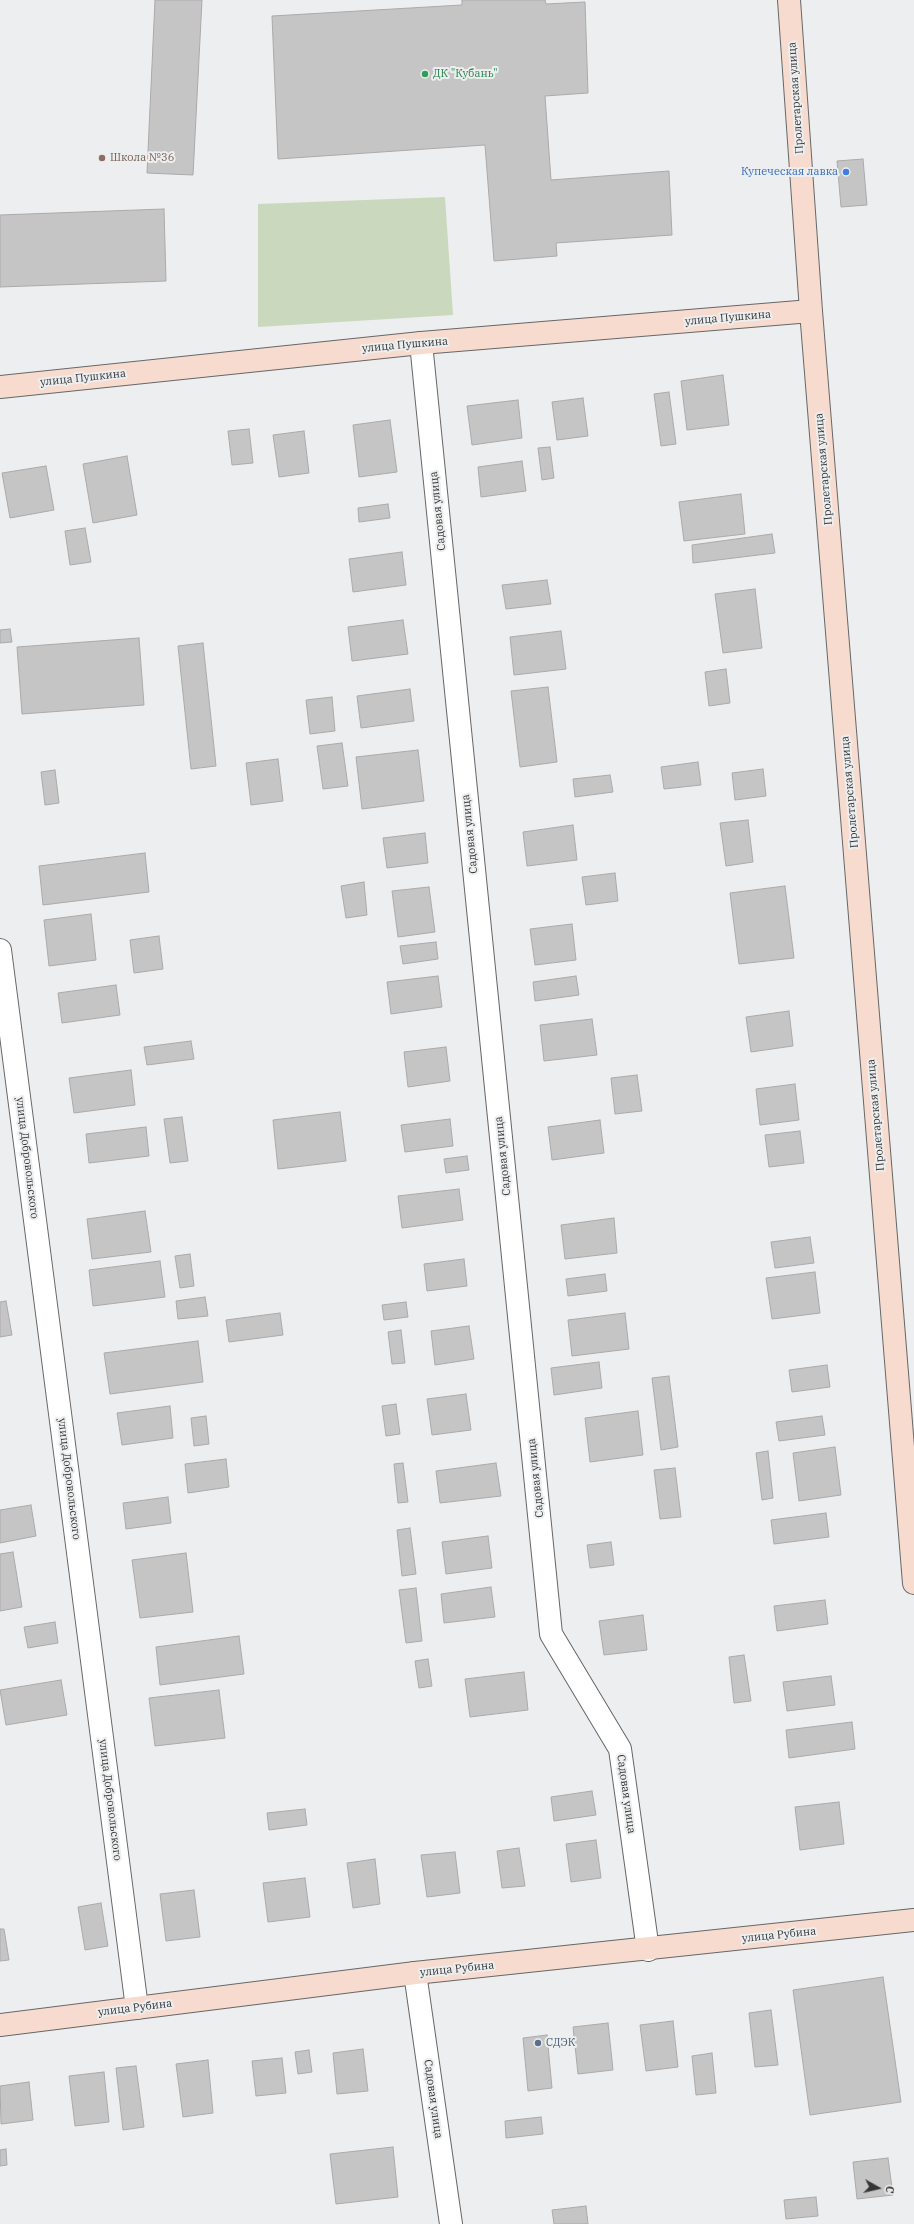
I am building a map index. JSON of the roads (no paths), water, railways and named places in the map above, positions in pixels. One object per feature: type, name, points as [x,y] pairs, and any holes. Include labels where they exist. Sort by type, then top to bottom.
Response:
[{"type":"street","name":"Пролетарская улица","points":[[789,0],[811,311],[914,1583]]},
{"type":"street","name":"улица Пушкина","points":[[0,387],[421,343],[811,311]]},
{"type":"street","name":"Садовая улица","points":[[421,343],[551,1634],[620,1749],[648,1950]]},
{"type":"street","name":"улица Добровольского","points":[[0,950],[137,2008]]},
{"type":"street","name":"улица Рубина","points":[[0,2025],[415,1973],[648,1950],[914,1920]]},
{"type":"street","name":"Садовая улица","points":[[415,1973],[451,2224]]},
{"type":"place","name":"ДК \"Кубань\"","points":[[425,74]]},
{"type":"place","name":"Школа №36","points":[[102,158]]},
{"type":"place","name":"Купеческая лавка","points":[[846,172]]},
{"type":"place","name":"СДЭК","points":[[538,2043]]}]
